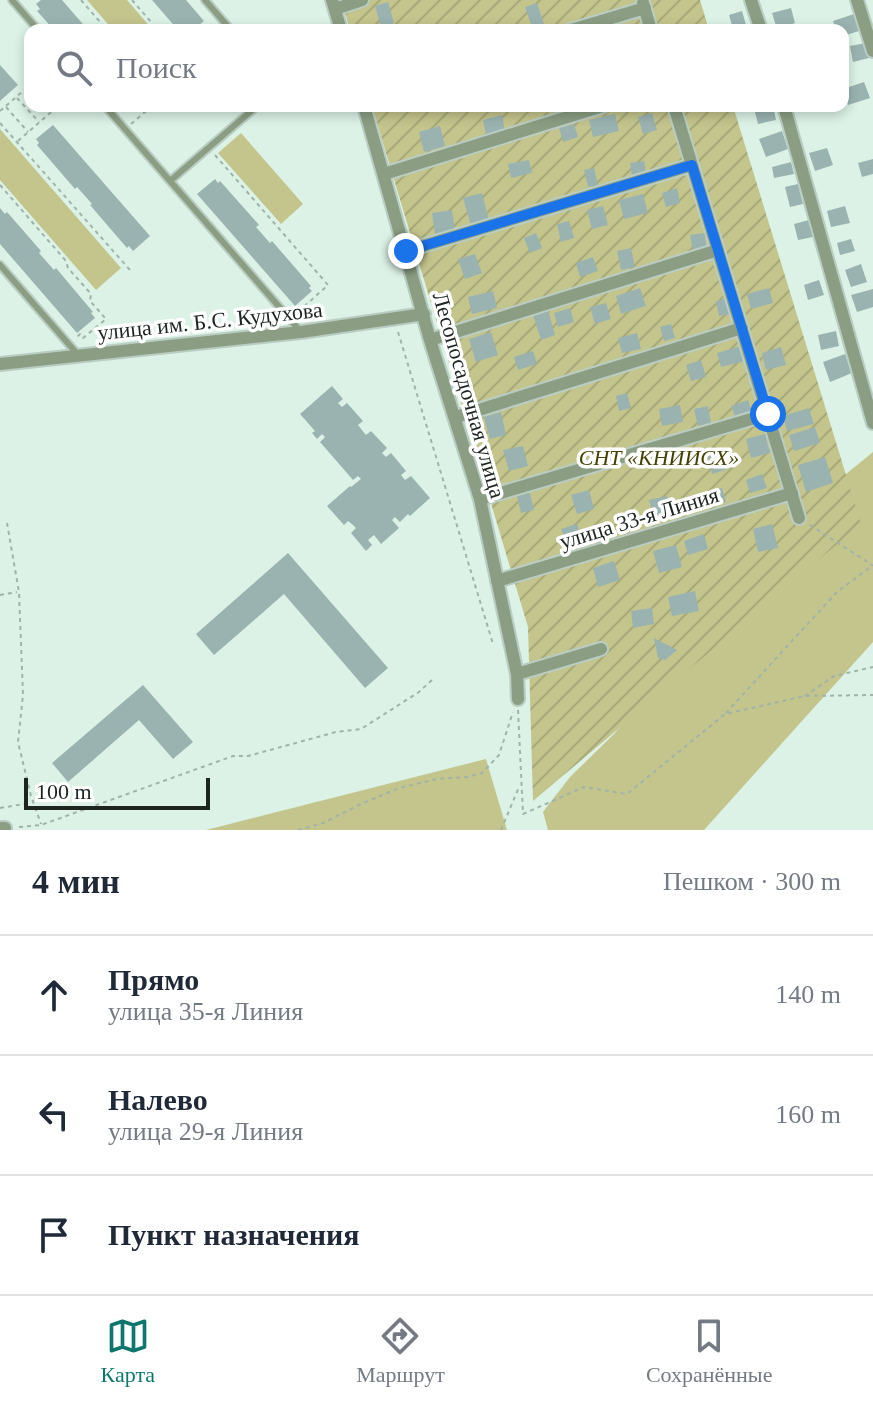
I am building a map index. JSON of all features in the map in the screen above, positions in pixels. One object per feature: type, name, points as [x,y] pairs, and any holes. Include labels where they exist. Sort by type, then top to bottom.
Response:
[{"type":"street","points":[[339,24],[334,4],[362,0]]},
{"type":"street","points":[[751,0],[759,24]]},
{"type":"street","points":[[857,0],[873,51]]},
{"type":"street","points":[[588,24],[643,4],[649,24]]},
{"type":"street","name":"Лесопосадочная улица","points":[[366,112],[430,340],[480,499],[517,674],[518,699]]},
{"type":"street","points":[[384,174],[584,112]]},
{"type":"street","points":[[676,112],[799,518]]},
{"type":"street","points":[[786,112],[873,423]]},
{"type":"street","points":[[406,251],[692,165]]},
{"type":"street","points":[[430,340],[718,250]]},
{"type":"street","name":"улица им. Б.С. Кудухова","points":[[0,364],[301,332],[424,314]]},
{"type":"street","points":[[456,417],[742,328]]},
{"type":"street","points":[[480,499],[768,414]]},
{"type":"street","name":"улица 33-я Линия","points":[[497,581],[792,493]]},
{"type":"street","points":[[517,674],[601,649]]},
{"type":"lane","points":[[12,0],[33,24]]},
{"type":"lane","points":[[205,0],[226,24]]},
{"type":"lane","points":[[110,112],[301,332]]},
{"type":"lane","points":[[170,181],[250,112]]},
{"type":"lane","points":[[0,265],[79,356]]},
{"type":"path","points":[[81,0],[102,24]]},
{"type":"path","points":[[132,0],[153,24]]},
{"type":"path","points":[[0,111],[24,90]]},
{"type":"path","points":[[16,97],[24,106]]},
{"type":"path","points":[[5,106],[28,132]]},
{"type":"path","points":[[30,112],[39,122]]},
{"type":"path","points":[[17,142],[51,112]]},
{"type":"path","points":[[130,125],[145,112]]},
{"type":"path","points":[[0,123],[130,270]]},
{"type":"path","points":[[209,148],[328,285],[294,315]]},
{"type":"path","points":[[0,185],[66,261],[68,268],[91,294],[90,301],[106,319]]},
{"type":"path","points":[[69,344],[80,334],[83,338],[111,314]]},
{"type":"path","points":[[394,319],[493,644]]},
{"type":"path","points":[[518,699],[523,814],[584,787],[627,794],[725,714],[837,592],[873,566],[799,518]]},
{"type":"path","points":[[7,523],[19,592],[23,695],[18,742],[41,825]]},
{"type":"path","points":[[0,595],[19,592]]},
{"type":"path","points":[[805,696],[834,676],[873,667]]},
{"type":"path","points":[[2,828],[41,825],[233,756],[248,756],[336,732],[361,729],[419,692],[434,678]]},
{"type":"path","points":[[725,714],[805,696],[873,695]]},
{"type":"path","points":[[298,830],[323,823],[399,788],[482,773],[499,755],[518,699]]},
{"type":"path","points":[[501,830],[520,783]]},
{"type":"path","points":[[0,808],[24,804]]},
{"type":"green space","points":[[87,0],[127,0],[148,24],[108,24]]},
{"type":"green space","points":[[341,0],[700,0],[707,24],[348,24]]},
{"type":"green space","name":"СНТ «КНИИСХ»","points":[[374,112],[735,112],[861,524],[533,801],[528,627]]},
{"type":"green space","points":[[0,129],[121,268],[96,290],[0,180]]},
{"type":"green space","points":[[241,133],[303,204],[281,224],[218,153]]},
{"type":"green space","points":[[873,452],[873,642],[704,830],[548,830],[543,812],[570,777],[614,734],[753,581],[829,488]]},
{"type":"green space","points":[[486,759],[507,830],[206,830]]},
{"type":"building","points":[[41,0],[62,0],[83,24],[49,24],[37,11],[40,9],[36,4]]},
{"type":"building","points":[[152,0],[186,0],[204,21],[200,24],[173,24]]},
{"type":"building","points":[[388,2],[394,23],[380,24],[375,6]]},
{"type":"building","points":[[537,3],[544,24],[531,24],[525,7]]},
{"type":"building","points":[[791,8],[795,23],[775,24],[772,13]]},
{"type":"building","points":[[742,11],[746,24],[732,24],[729,15]]},
{"type":"building","points":[[854,14],[859,31],[849,34],[849,24],[834,24],[833,21]]},
{"type":"building","points":[[866,43],[869,58],[853,62],[850,46]]},
{"type":"building","points":[[0,65],[18,85],[0,101]]},
{"type":"building","points":[[864,82],[870,98],[849,105],[849,87]]},
{"type":"building","points":[[755,112],[774,112],[776,120],[758,124]]},
{"type":"building","points":[[652,113],[657,130],[643,134],[638,117]]},
{"type":"building","points":[[615,114],[619,131],[593,137],[589,120]]},
{"type":"building","points":[[502,115],[505,131],[486,135],[483,120]]},
{"type":"building","points":[[574,124],[578,137],[563,142],[559,128]]},
{"type":"building","points":[[53,125],[150,236],[133,251],[129,246],[127,248],[92,204],[37,145],[36,139]]},
{"type":"building","points":[[440,126],[445,146],[424,152],[419,132]]},
{"type":"building","points":[[782,131],[788,149],[766,157],[759,139]]},
{"type":"building","points":[[827,148],[833,165],[815,171],[809,153]]},
{"type":"building","points":[[873,159],[873,174],[862,177],[858,163]]},
{"type":"building","points":[[529,160],[532,173],[511,178],[508,164]]},
{"type":"building","points":[[644,161],[646,174],[632,176],[630,163]]},
{"type":"building","points":[[791,162],[794,174],[774,178],[772,167]]},
{"type":"building","points":[[594,168],[598,185],[588,187],[584,170]]},
{"type":"building","points":[[215,179],[311,286],[312,291],[295,306],[197,194]]},
{"type":"building","points":[[798,184],[803,204],[790,207],[785,187]]},
{"type":"building","points":[[677,188],[680,203],[666,207],[662,193]]},
{"type":"building","points":[[482,193],[489,221],[471,226],[463,198]]},
{"type":"building","points":[[643,194],[648,213],[624,219],[619,200]]},
{"type":"building","points":[[603,206],[608,225],[592,229],[587,210]]},
{"type":"building","points":[[845,206],[850,223],[831,227],[827,211]]},
{"type":"building","points":[[0,208],[5,214],[7,212],[41,251],[39,253],[54,270],[56,268],[93,312],[95,318],[77,333],[0,244]]},
{"type":"building","points":[[452,210],[455,231],[435,234],[432,213]]},
{"type":"building","points":[[809,220],[813,237],[798,240],[794,224]]},
{"type":"building","points":[[569,221],[574,238],[561,242],[557,224]]},
{"type":"building","points":[[536,233],[542,248],[530,253],[524,238]]},
{"type":"building","points":[[704,233],[707,249],[693,252],[690,235]]},
{"type":"building","points":[[851,239],[855,251],[840,255],[837,243]]},
{"type":"building","points":[[631,248],[635,267],[621,270],[617,251]]},
{"type":"building","points":[[475,254],[482,273],[465,279],[458,259]]},
{"type":"building","points":[[593,257],[598,271],[580,277],[576,263]]},
{"type":"building","points":[[861,264],[867,282],[851,287],[845,270]]},
{"type":"building","points":[[819,280],[824,295],[808,300],[804,285]]},
{"type":"building","points":[[640,288],[646,306],[621,314],[616,296]]},
{"type":"building","points":[[769,288],[773,303],[751,309],[747,294]]},
{"type":"building","points":[[873,289],[873,307],[857,312],[851,295]]},
{"type":"building","points":[[493,291],[497,308],[472,314],[468,297]]},
{"type":"building","points":[[729,298],[731,314],[719,316],[716,301]]},
{"type":"building","points":[[606,303],[611,319],[595,324],[590,307]]},
{"type":"building","points":[[570,308],[574,322],[558,327],[554,313]]},
{"type":"building","points":[[548,310],[555,335],[541,340],[533,315]]},
{"type":"building","points":[[671,324],[675,338],[664,341],[660,327]]},
{"type":"building","points":[[836,331],[839,346],[821,350],[818,335]]},
{"type":"building","points":[[491,332],[498,355],[476,362],[469,339]]},
{"type":"building","points":[[637,333],[641,349],[622,353],[618,338]]},
{"type":"building","points":[[741,346],[745,361],[721,367],[717,353]]},
{"type":"building","points":[[781,347],[786,365],[766,370],[762,353]]},
{"type":"building","points":[[533,351],[537,364],[518,370],[514,357]]},
{"type":"building","points":[[845,354],[852,373],[830,382],[823,362]]},
{"type":"building","points":[[701,360],[706,377],[691,381],[686,365]]},
{"type":"building","points":[[332,386],[343,399],[338,403],[342,407],[347,403],[363,421],[358,425],[366,435],[371,431],[387,448],[382,453],[386,457],[391,453],[406,471],[401,475],[405,480],[411,476],[430,498],[400,522],[395,517],[392,520],[399,528],[381,544],[374,535],[368,540],[372,545],[366,551],[351,533],[356,528],[348,521],[344,525],[327,506],[361,479],[358,476],[353,480],[320,442],[325,437],[322,434],[317,439],[312,433],[315,431],[300,414]]},
{"type":"building","points":[[627,393],[631,408],[619,411],[616,396]]},
{"type":"building","points":[[748,400],[752,413],[736,419],[731,406]]},
{"type":"building","points":[[680,405],[683,422],[662,426],[659,409]]},
{"type":"building","points":[[708,406],[711,423],[698,426],[694,409]]},
{"type":"building","points":[[809,408],[814,424],[787,431],[783,416]]},
{"type":"building","points":[[501,412],[506,435],[490,439],[484,417]]},
{"type":"building","points":[[815,427],[820,443],[794,451],[789,435]]},
{"type":"building","points":[[765,434],[770,453],[751,458],[746,439]]},
{"type":"building","points":[[523,446],[528,466],[509,471],[503,450]]},
{"type":"building","points":[[669,448],[675,464],[662,469],[656,454]]},
{"type":"building","points":[[723,452],[728,469],[712,474],[708,456]]},
{"type":"building","points":[[825,457],[833,483],[806,492],[798,465]]},
{"type":"building","points":[[762,474],[767,488],[750,493],[746,480]]},
{"type":"building","points":[[722,488],[726,502],[711,506],[707,492]]},
{"type":"building","points":[[589,490],[594,509],[577,514],[571,495]]},
{"type":"building","points":[[530,493],[534,510],[521,513],[517,496]]},
{"type":"building","points":[[667,496],[671,513],[653,517],[649,500]]},
{"type":"building","points":[[577,524],[582,540],[567,545],[561,529]]},
{"type":"building","points":[[772,524],[778,548],[758,552],[753,529]]},
{"type":"building","points":[[704,534],[708,549],[688,555],[684,541]]},
{"type":"building","points":[[676,545],[682,567],[659,573],[653,551]]},
{"type":"building","points":[[288,553],[388,668],[365,688],[284,594],[214,655],[196,634]]},
{"type":"building","points":[[614,561],[620,580],[598,587],[593,568]]},
{"type":"building","points":[[695,591],[699,611],[672,616],[668,597]]},
{"type":"building","points":[[652,608],[654,624],[633,628],[631,611]]},
{"type":"building","points":[[654,638],[677,650],[665,660],[658,658]]},
{"type":"building","points":[[143,685],[193,742],[173,759],[139,720],[68,782],[52,763]]},
{"type":"route","points":[[406,251],[692,165],[768,414]]}]
